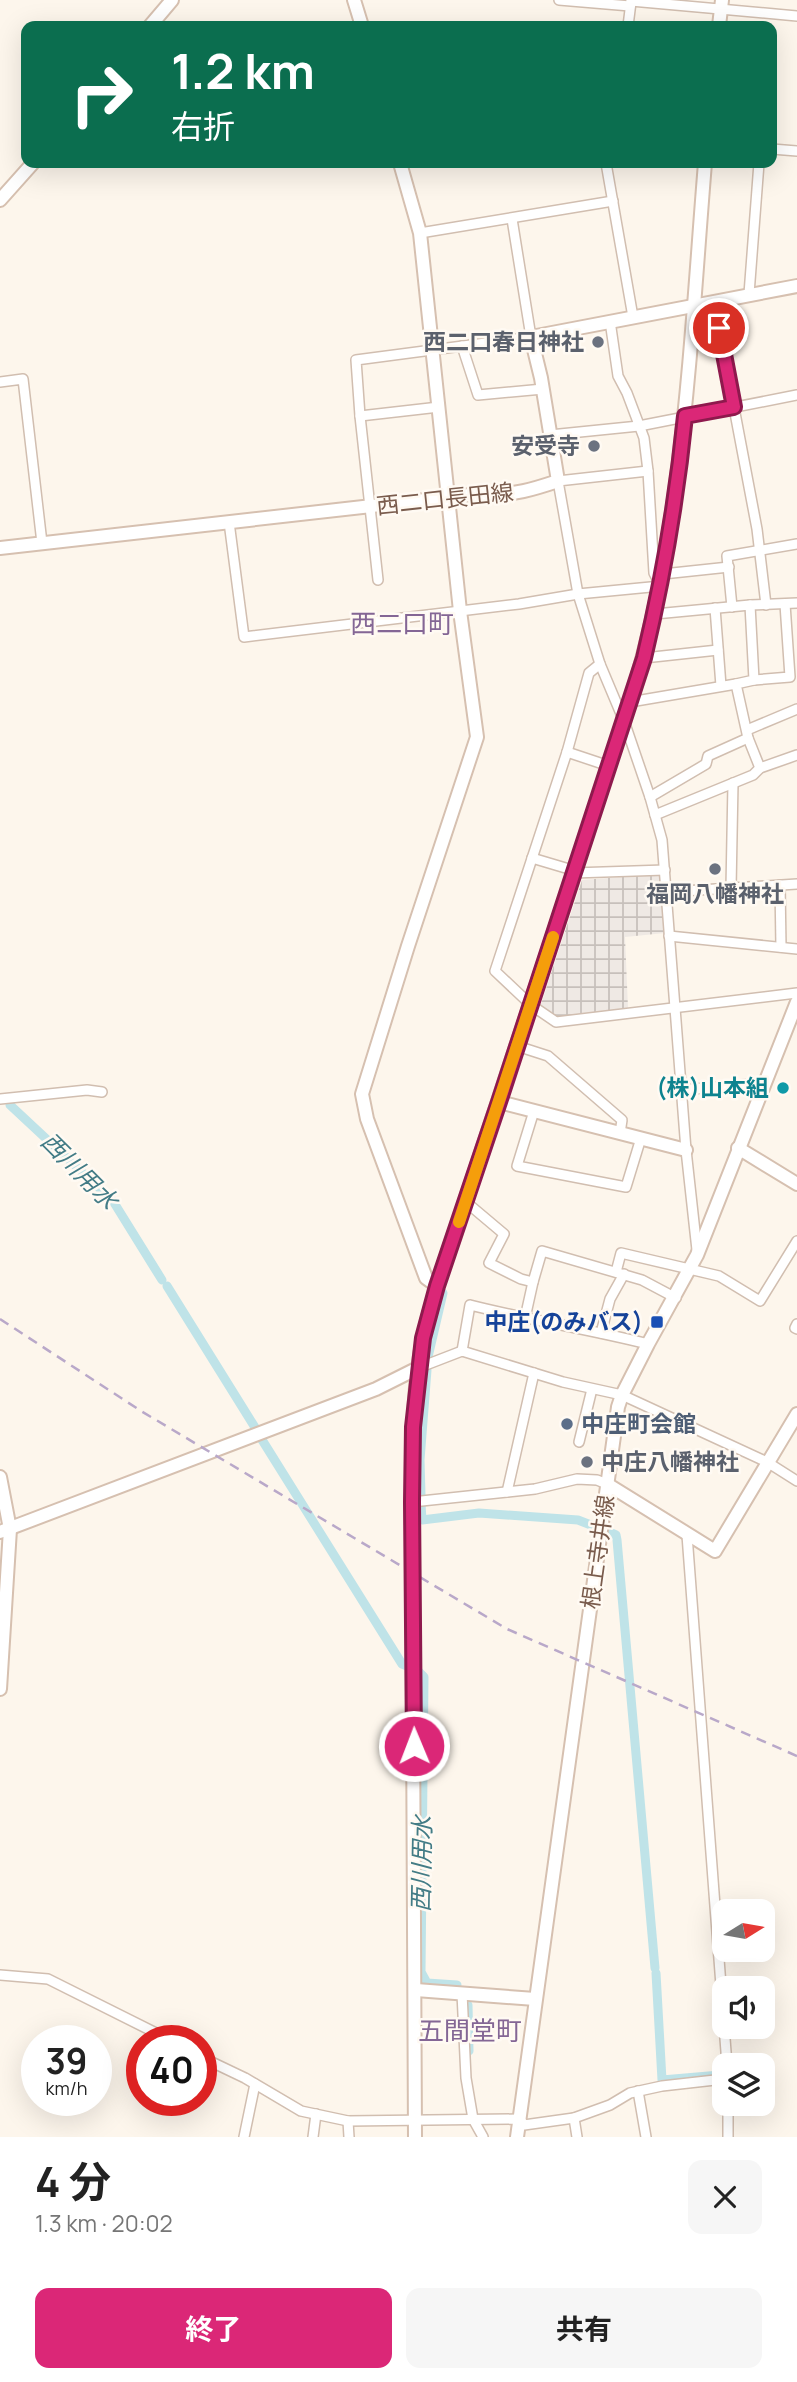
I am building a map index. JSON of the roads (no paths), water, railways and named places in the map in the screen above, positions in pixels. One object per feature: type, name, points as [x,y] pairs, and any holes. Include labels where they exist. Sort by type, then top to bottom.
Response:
[{"type":"street","points":[[154,21],[172,0]]},
{"type":"street","points":[[354,0],[360,21]]},
{"type":"street","points":[[559,0],[721,5],[797,16]]},
{"type":"street","points":[[629,21],[631,2]]},
{"type":"street","points":[[777,149],[797,151]]},
{"type":"street","points":[[0,200],[29,168]]},
{"type":"street","points":[[401,168],[420,233],[460,611],[477,737],[362,1094],[367,1119],[426,1278],[437,1286]]},
{"type":"street","points":[[607,168],[633,317]]},
{"type":"street","points":[[415,2137],[412,1502],[413,1427],[418,1368],[437,1286],[644,658],[662,580],[680,462],[705,168]]},
{"type":"street","points":[[749,294],[759,168]]},
{"type":"street","points":[[420,233],[613,201]]},
{"type":"street","points":[[512,219],[578,594],[600,664],[624,721],[650,797],[662,840],[686,1150],[698,1255]]},
{"type":"street","points":[[378,580],[356,360],[531,337],[797,286]]},
{"type":"street","points":[[714,302],[760,551],[766,606]]},
{"type":"street","points":[[610,321],[618,376],[644,438],[654,573],[662,580]]},
{"type":"street","points":[[462,346],[478,395],[542,389]]},
{"type":"street","points":[[0,382],[23,379],[43,543]]},
{"type":"street","points":[[550,435],[639,426],[797,395]]},
{"type":"street","points":[[360,416],[439,407]]},
{"type":"street","points":[[558,481],[648,471]]},
{"type":"street","name":"西二口長田線","points":[[0,548],[487,493],[506,495],[558,481]]},
{"type":"street","points":[[229,522],[244,636],[460,611],[578,594],[729,567]]},
{"type":"street","points":[[732,607],[727,556],[797,545]]},
{"type":"street","points":[[654,614],[797,603]]},
{"type":"street","points":[[630,702],[754,680],[790,677],[785,604]]},
{"type":"street","points":[[750,605],[754,680]]},
{"type":"street","points":[[715,608],[721,686]]},
{"type":"street","points":[[644,658],[718,650]]},
{"type":"street","points":[[600,664],[589,673],[495,971],[531,1005],[556,1022],[797,993]]},
{"type":"street","points":[[736,684],[748,734],[760,768]]},
{"type":"street","points":[[650,797],[706,764],[708,756],[797,709]]},
{"type":"street","points":[[566,752],[609,766]]},
{"type":"street","points":[[655,815],[753,775],[760,768],[797,755]]},
{"type":"street","points":[[732,888],[733,783]]},
{"type":"street","points":[[532,858],[569,869],[573,873],[664,870]]},
{"type":"street","points":[[667,892],[797,884]]},
{"type":"street","points":[[780,885],[781,947]]},
{"type":"street","points":[[669,936],[797,949]]},
{"type":"street","name":"根上寺井線","points":[[517,2137],[607,1485],[622,1395],[698,1255],[797,1002]]},
{"type":"street","points":[[517,1046],[548,1056],[622,1120],[620,1133]]},
{"type":"street","points":[[681,1090],[764,1083]]},
{"type":"street","points":[[0,1099],[87,1090],[102,1092]]},
{"type":"street","points":[[499,1102],[686,1150]]},
{"type":"street","points":[[534,1111],[517,1166],[626,1187],[641,1138]]},
{"type":"street","points":[[738,1148],[797,1184]]},
{"type":"street","points":[[466,1202],[504,1234],[489,1263],[533,1282]]},
{"type":"street","points":[[601,1333],[620,1273],[621,1253],[719,1276],[760,1301],[797,1241]]},
{"type":"street","points":[[525,1318],[542,1251],[642,1280],[676,1298]]},
{"type":"street","points":[[462,1351],[470,1305],[648,1345]]},
{"type":"street","points":[[5,1531],[376,1389],[418,1368],[462,1351],[592,1389],[622,1395],[767,1462],[797,1481]]},
{"type":"street","points":[[507,1492],[534,1373]]},
{"type":"street","points":[[579,1442],[592,1389]]},
{"type":"street","points":[[412,1502],[535,1489],[577,1479],[597,1480],[715,1551],[797,1414]]},
{"type":"street","points":[[0,1476],[5,1531],[0,1689]]},
{"type":"street","points":[[687,1535],[726,2053]]},
{"type":"street","points":[[0,1975],[48,1979],[140,2025]]},
{"type":"street","points":[[416,1990],[536,1999]]},
{"type":"street","points":[[462,1993],[466,2078],[473,2119],[483,2137]]},
{"type":"street","points":[[217,2065],[301,2111],[348,2121],[520,2119],[524,2125],[574,2118],[638,2091],[712,2080]]},
{"type":"street","points":[[244,2137],[255,2084]]},
{"type":"street","points":[[638,2091],[646,2137]]},
{"type":"street","points":[[313,2137],[316,2114]]},
{"type":"street","points":[[728,2116],[728,2137]]},
{"type":"street","points":[[574,2118],[577,2137]]},
{"type":"street","points":[[348,2121],[349,2137]]},
{"type":"waterway","name":"西川用水","points":[[10,1105],[113,1201],[162,1280]]},
{"type":"waterway","name":"西川用水","points":[[167,1286],[256,1429]]},
{"type":"waterway","points":[[428,1357],[443,1293]]},
{"type":"waterway","points":[[421,1495],[420,1460],[427,1370]]},
{"type":"waterway","name":"西川用水","points":[[259,1435],[402,1664],[407,1666]]},
{"type":"waterway","points":[[421,1504],[422,1520],[479,1513],[578,1520],[596,1527]]},
{"type":"waterway","points":[[609,1532],[616,1535],[617,1540],[655,1968]]},
{"type":"waterway","name":"西川用水","points":[[419,1672],[424,1677],[421,1972],[427,1983],[457,1985]]},
{"type":"waterway","points":[[656,1973],[662,2080],[712,2076]]},
{"type":"waterway","name":"西川用水","points":[[468,2005],[469,2051]]},
{"type":"railway","points":[[0,1319],[141,1411],[507,1629],[797,1756]]},
{"type":"place","name":"西二口春日神社","points":[[598,342]]},
{"type":"place","name":"安受寺","points":[[594,446]]},
{"type":"place","name":"福岡八幡神社","points":[[715,869]]},
{"type":"place","name":"(株)山本組","points":[[783,1088]]},
{"type":"place","name":"中庄(のみバス)","points":[[657,1322]]},
{"type":"place","name":"中庄町会館","points":[[567,1424]]},
{"type":"place","name":"中庄八幡神社","points":[[587,1462]]},
{"type":"district","name":"西二口町","points":[[402,624]]},
{"type":"district","name":"五間堂町","points":[[470,2031]]}]
